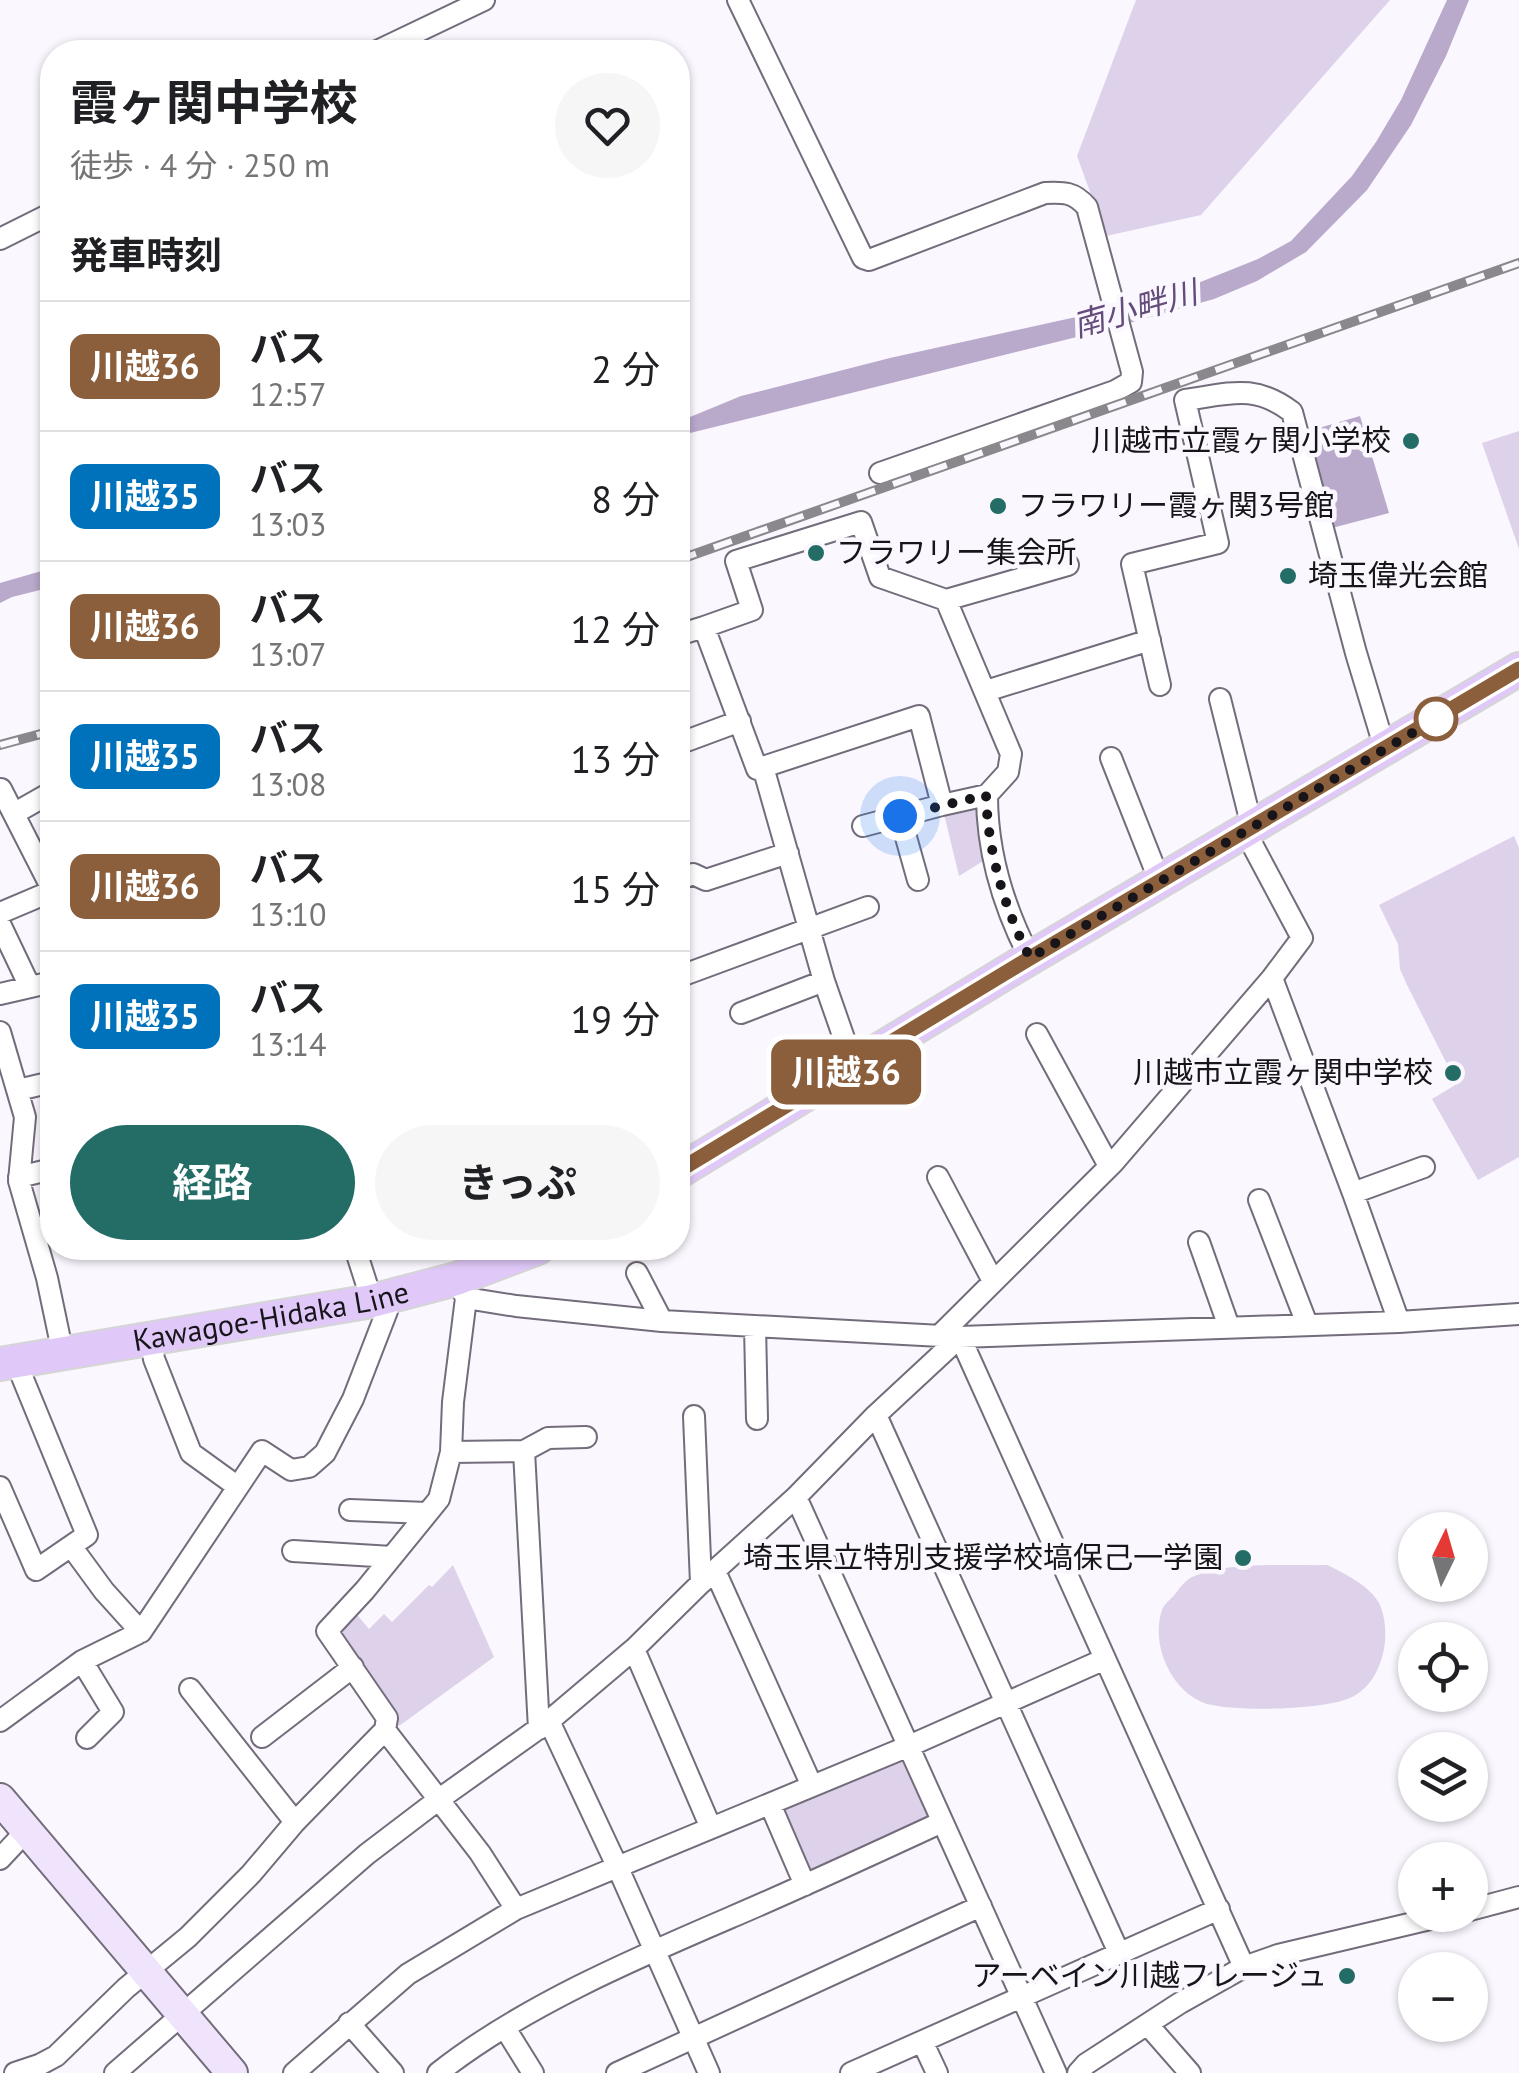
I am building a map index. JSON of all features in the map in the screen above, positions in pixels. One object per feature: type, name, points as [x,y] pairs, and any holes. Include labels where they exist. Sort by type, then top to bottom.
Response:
[{"type":"main road","points":[[690,1165],[1519,669]]},
{"type":"main road","name":"Kawagoe-Hidaka Line","points":[[8,1363],[461,1288],[515,1260]]},
{"type":"street","points":[[401,40],[484,0]]},
{"type":"street","points":[[738,0],[863,258],[870,260],[1045,193],[1066,191],[1080,198],[1086,207],[1132,372],[1130,382],[880,474]]},
{"type":"street","points":[[0,239],[40,219]]},
{"type":"street","points":[[1160,686],[1132,564],[1218,543],[1186,400],[1246,392],[1269,397],[1292,412],[1385,750]]},
{"type":"street","points":[[690,631],[752,610],[736,561],[862,522],[880,577],[946,600],[1068,565]]},
{"type":"street","points":[[864,826],[986,795],[1008,772],[1011,754],[946,600]]},
{"type":"street","points":[[704,627],[757,768],[919,716],[942,805]]},
{"type":"street","points":[[986,691],[1150,640]]},
{"type":"street","points":[[115,2073],[367,1854],[544,1725],[634,1650],[796,1497],[950,1336],[993,1281],[1109,1166],[1272,978],[1302,938],[1248,829],[1220,700]]},
{"type":"street","points":[[690,740],[740,721]]},
{"type":"street","points":[[1111,758],[1160,882]]},
{"type":"street","points":[[762,767],[824,981],[854,1067]]},
{"type":"street","points":[[1,789],[40,866]]},
{"type":"street","points":[[986,795],[988,828],[1001,889],[1030,958]]},
{"type":"street","points":[[14,813],[40,799]]},
{"type":"street","points":[[900,816],[918,880]]},
{"type":"street","points":[[690,875],[706,880],[788,854]]},
{"type":"street","points":[[0,913],[40,895]]},
{"type":"street","points":[[690,973],[868,908]]},
{"type":"street","points":[[0,924],[30,988]]},
{"type":"street","points":[[1272,978],[1399,1322]]},
{"type":"street","points":[[741,1013],[824,981]]},
{"type":"street","points":[[0,994],[40,985]]},
{"type":"street","points":[[0,1032],[25,1117],[19,1176],[40,1252]]},
{"type":"street","points":[[1036,1034],[1109,1166]]},
{"type":"street","points":[[18,1090],[40,1085]]},
{"type":"street","points":[[1353,1193],[1424,1167]]},
{"type":"street","points":[[19,1176],[40,1172]]},
{"type":"street","points":[[938,1177],[993,1281]]},
{"type":"street","points":[[1259,1200],[1307,1324]]},
{"type":"street","points":[[1199,1242],[1229,1327]]},
{"type":"street","points":[[42,1260],[63,1354]]},
{"type":"street","points":[[0,1721],[82,1661],[140,1632],[262,1452],[291,1470],[309,1467],[325,1453],[353,1399],[381,1299],[361,1260]]},
{"type":"street","points":[[637,1273],[662,1322]]},
{"type":"street","points":[[15,2073],[56,2056],[114,1999],[188,1936],[384,1730],[387,1718],[327,1631],[439,1498],[450,1452],[461,1288],[516,1306],[662,1322],[950,1336],[1399,1322],[1519,1314]]},
{"type":"street","points":[[755,1326],[757,1418]]},
{"type":"street","points":[[950,1336],[1105,1659],[1244,1967]]},
{"type":"street","points":[[150,1339],[154,1359],[192,1453],[238,1487]]},
{"type":"street","points":[[0,1487],[36,1570],[87,1535],[8,1363]]},
{"type":"street","points":[[876,1414],[1118,1953]]},
{"type":"street","points":[[694,1416],[708,1577],[812,1786]]},
{"type":"street","points":[[450,1452],[524,1451],[548,1438],[586,1437]]},
{"type":"street","points":[[524,1451],[544,1725],[618,1868],[709,2073]]},
{"type":"street","points":[[796,1497],[1056,2073]]},
{"type":"street","points":[[350,1510],[427,1513]]},
{"type":"street","points":[[71,1546],[140,1632]]},
{"type":"street","points":[[293,1551],[392,1557]]},
{"type":"street","points":[[634,1650],[711,1828]]},
{"type":"street","points":[[294,2073],[408,1974],[516,1910],[909,1746],[1105,1659]]},
{"type":"street","points":[[82,1661],[113,1712],[87,1738]]},
{"type":"street","points":[[262,1737],[353,1667]]},
{"type":"street","points":[[190,1690],[295,1822]]},
{"type":"street","points":[[384,1730],[480,1853],[516,1910]]},
{"type":"street","points":[[0,1798],[232,2073]]},
{"type":"street","points":[[770,1804],[805,1886]]},
{"type":"street","points":[[438,2073],[505,2028],[654,1950],[942,1822]]},
{"type":"street","points":[[0,1860],[27,1830]]},
{"type":"street","points":[[1488,1905],[1519,1897]]},
{"type":"street","points":[[617,2073],[981,1906]]},
{"type":"street","points":[[851,2073],[1219,1909]]},
{"type":"street","points":[[1078,2073],[1180,2003],[1244,1967],[1278,1954],[1398,1926]]},
{"type":"street","points":[[350,2023],[393,2073]]},
{"type":"street","points":[[1148,2025],[1190,2073]]},
{"type":"street","points":[[505,2028],[533,2073]]},
{"type":"street","points":[[923,2042],[937,2073]]},
{"type":"shaded area","points":[[1136,0],[1390,0],[1201,215],[1106,236],[1077,156]]},
{"type":"shaded area","points":[[1519,431],[1519,549],[1482,443]]},
{"type":"shaded area","points":[[982,801],[988,858],[959,876],[943,810]]},
{"type":"shaded area","points":[[1514,836],[1519,848],[1519,1157],[1478,1180],[1432,1099],[1457,1084],[1400,969],[1398,944],[1379,905]]},
{"type":"shaded area","points":[[453,1565],[494,1657],[399,1726],[333,1631],[353,1610],[369,1629],[384,1614],[392,1622]]},
{"type":"shaded area","points":[[1327,1565],[1371,1592],[1384,1617],[1382,1658],[1361,1691],[1350,1698],[1320,1705],[1238,1708],[1207,1704],[1174,1679],[1162,1652],[1159,1624],[1163,1608],[1187,1580],[1240,1566]]},
{"type":"shaded area","points":[[905,1754],[934,1820],[807,1876],[779,1809]]},
{"type":"water","name":"南小畔川","points":[[1447,0],[1469,0],[1411,125],[1367,190],[1306,252],[1257,281],[1214,299],[1097,332],[690,433],[690,417],[741,396],[890,358],[1135,304],[1258,259],[1291,241],[1352,176],[1401,100]]},
{"type":"water","points":[[1360,416],[1389,513],[1332,528],[1305,432]]},
{"type":"water","points":[[40,571],[40,590],[0,603],[0,583]]},
{"type":"railway","points":[[690,556],[1519,263]]},
{"type":"railway","points":[[0,745],[40,734]]},
{"type":"bus line","name":"川越36","points":[[690,1164],[1519,669]]},
{"type":"place","name":"川越市立霞ヶ関小学校","points":[[1411,441]]},
{"type":"place","name":"フラワリー霞ヶ関3号館","points":[[998,506]]},
{"type":"place","name":"フラワリー集会所","points":[[816,553]]},
{"type":"place","name":"埼玉偉光会館","points":[[1288,576]]},
{"type":"place","name":"川越市立霞ヶ関中学校","points":[[1453,1073]]},
{"type":"place","name":"埼玉県立特別支援学校塙保己一学園","points":[[1243,1558]]},
{"type":"place","name":"アーベイン川越フレージュ","points":[[1347,1976]]},
{"type":"route","points":[[900,816],[986,795],[988,828],[1001,889],[1030,958],[1436,719]]}]
